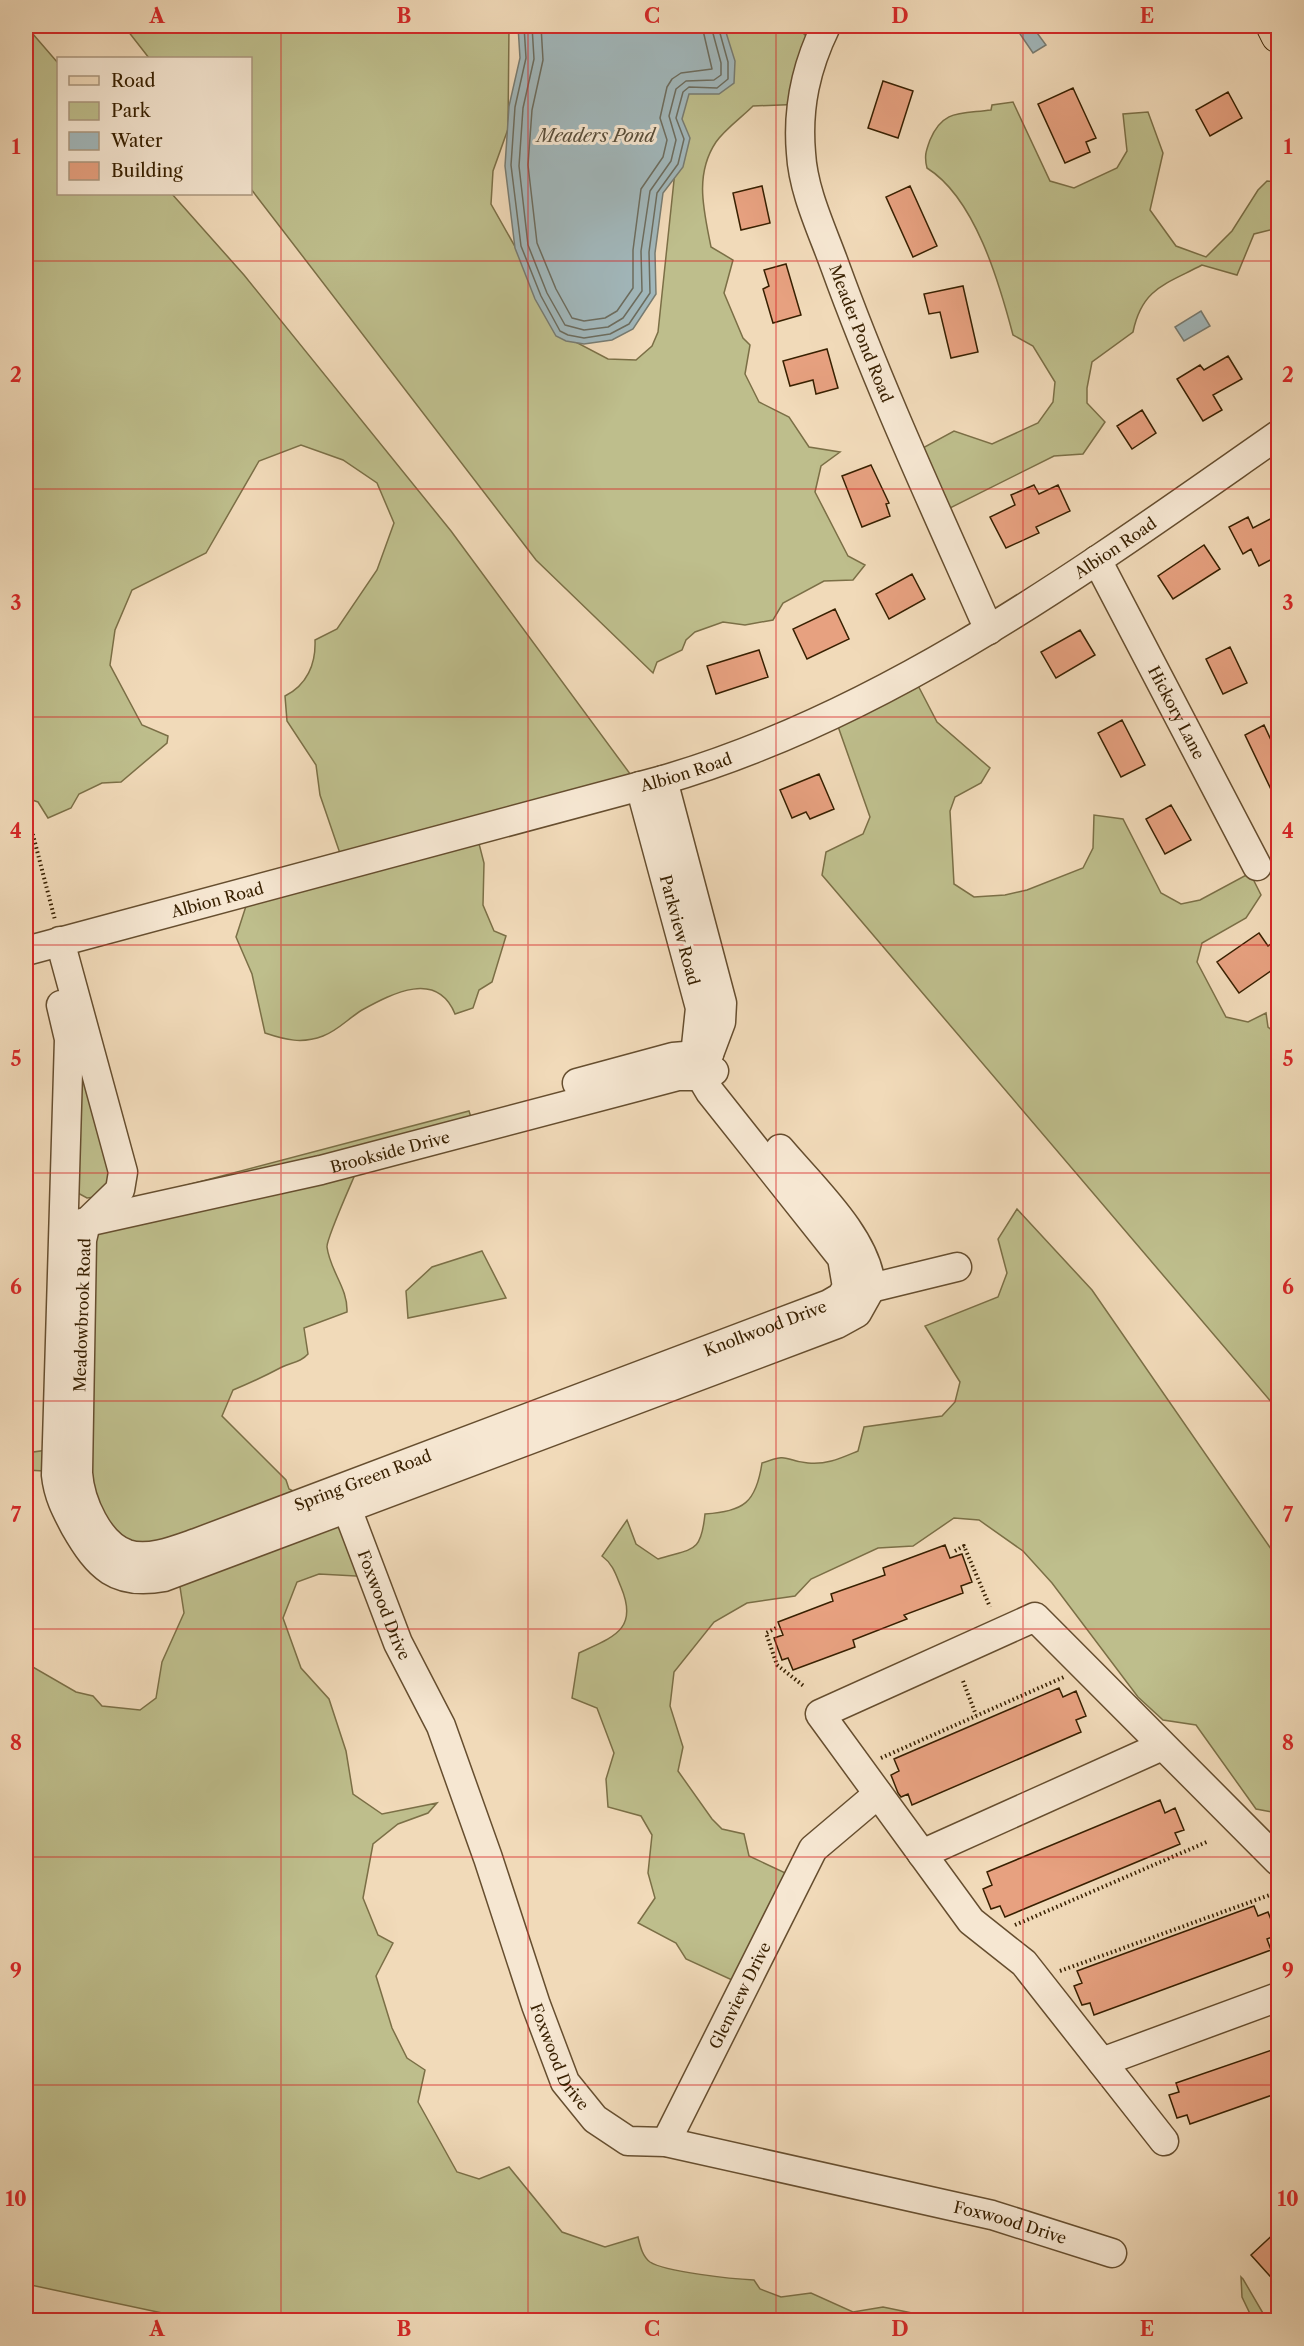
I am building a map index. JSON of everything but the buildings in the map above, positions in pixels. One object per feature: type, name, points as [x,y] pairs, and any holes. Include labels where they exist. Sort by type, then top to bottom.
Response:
[{"type":"main road","points":[[1273,26],[1278,36]]},
{"type":"street","name":"Meader Pond Road","points":[[826,26],[807,69],[801,99],[801,155],[808,189],[882,386],[989,630]]},
{"type":"street","name":"Albion Road","points":[[43,946],[701,769],[810,725],[989,630],[1097,560],[1278,435]]},
{"type":"street","name":"Hickory Lane","points":[[1097,560],[1257,866]]},
{"type":"street","name":"Parkview Road","points":[[652,783],[722,1003],[721,1022],[704,1064]]},
{"type":"street","name":"Meadowbrook Road","points":[[43,946],[123,1172],[120,1190],[79,1213]]},
{"type":"street","name":"Meadowbrook Road","points":[[43,946],[69,1039],[82,1240],[78,1473],[80,1493],[89,1515],[114,1546],[127,1554],[178,1561],[343,1498]]},
{"type":"street","name":"Brookside Drive","points":[[79,1213],[673,1057],[704,1064]]},
{"type":"street","points":[[704,1064],[860,1245],[871,1273],[872,1288],[957,1267]]},
{"type":"street","name":"Knollwood Drive","points":[[538,1425],[829,1304],[841,1297],[847,1287],[842,1258],[704,1064]]},
{"type":"street","name":"Spring Green Road","points":[[343,1498],[538,1425],[837,1324],[857,1313],[872,1288]]},
{"type":"street","name":"Foxwood Drive","points":[[343,1498],[398,1643],[441,1726],[488,1858],[536,2005],[565,2082],[595,2119],[628,2141],[666,2142],[992,2216],[1112,2253]]},
{"type":"street","points":[[1164,2141],[1024,1964],[971,1921],[820,1714],[1035,1617],[1278,1861]]},
{"type":"street","points":[[922,1854],[1162,1746]]},
{"type":"street","name":"Glenview Drive","points":[[666,2142],[813,1849],[878,1794]]},
{"type":"street","points":[[1102,2062],[1278,1997]]},
{"type":"path","points":[[26,808],[43,946]]},
{"type":"path","points":[[956,1551],[964,1546],[990,1607]]},
{"type":"path","points":[[776,1628],[765,1633],[777,1665],[805,1687]]},
{"type":"path","points":[[878,1760],[1065,1677],[1067,1683]]},
{"type":"path","points":[[963,1681],[976,1715]]},
{"type":"path","points":[[1012,1926],[1209,1841]]},
{"type":"path","points":[[1037,1980],[1278,1892]]},
{"type":"green space","points":[[26,26],[57,62],[57,195],[173,195],[244,275],[451,531],[639,786],[476,832],[484,863],[483,905],[494,931],[506,936],[492,982],[479,990],[473,1008],[455,1014],[447,1000],[437,992],[413,989],[374,1003],[323,1036],[301,1040],[265,1033],[252,974],[236,937],[246,906],[344,865],[320,795],[316,765],[287,721],[285,696],[299,686],[309,673],[314,657],[315,640],[337,629],[377,570],[394,523],[377,483],[343,460],[301,445],[259,461],[206,553],[132,590],[115,630],[110,665],[142,725],[168,736],[167,743],[121,782],[102,783],[79,794],[71,808],[48,818],[38,802],[26,798]]},
{"type":"green space","points":[[124,26],[509,26],[508,129],[493,171],[491,204],[566,337],[608,359],[636,360],[652,346],[658,332],[681,114],[711,26],[796,26],[819,49],[805,104],[753,106],[724,133],[716,142],[705,167],[704,207],[711,247],[733,260],[724,293],[743,338],[750,345],[745,374],[759,402],[789,417],[809,447],[840,452],[821,466],[815,492],[848,556],[865,565],[853,580],[824,581],[783,603],[773,620],[745,625],[723,622],[695,632],[686,640],[682,650],[657,662],[653,673],[536,560],[252,190],[252,57],[148,57]]},
{"type":"green space","points":[[1013,102],[1050,181],[1074,188],[1117,168],[1127,151],[1123,114],[1148,112],[1163,153],[1150,210],[1176,246],[1206,257],[1232,231],[1258,190],[1267,181],[1278,182],[1278,228],[1254,234],[1237,275],[1202,265],[1157,289],[1143,306],[1133,332],[1092,362],[1087,388],[1087,403],[1105,422],[1083,454],[1054,456],[936,515],[908,456],[954,431],[992,444],[1038,423],[1053,402],[1055,382],[1033,346],[1013,335],[992,267],[972,220],[959,199],[927,168],[926,164],[930,140],[935,130],[947,118],[962,113],[991,110],[992,105]]},
{"type":"green space","points":[[912,674],[937,722],[990,768],[981,783],[955,797],[950,811],[954,884],[974,897],[1005,895],[1027,890],[1083,868],[1093,848],[1094,815],[1123,819],[1161,893],[1181,904],[1200,900],[1250,873],[1261,895],[1246,918],[1202,943],[1197,962],[1226,1017],[1248,1022],[1266,1013],[1268,1027],[1278,1035],[1278,1410],[822,875],[826,852],[863,834],[870,817],[834,715]]},
{"type":"green space","points":[[77,998],[123,1172],[104,1196],[87,1198],[76,1192]]},
{"type":"green space","points":[[469,1111],[475,1130],[361,1160],[336,1219],[327,1247],[345,1295],[347,1312],[304,1328],[308,1354],[299,1361],[233,1390],[222,1416],[286,1480],[289,1489],[309,1499],[345,1492],[374,1577],[319,1574],[297,1582],[283,1618],[301,1668],[329,1699],[346,1751],[353,1794],[382,1814],[437,1803],[428,1813],[398,1824],[373,1844],[363,1898],[378,1935],[393,1943],[376,1976],[392,2028],[407,2058],[425,2070],[418,2102],[457,2172],[479,2179],[509,2167],[562,2232],[605,2247],[638,2237],[645,2257],[658,2266],[700,2274],[754,2280],[760,2289],[781,2297],[811,2293],[853,2312],[883,2307],[946,2320],[195,2320],[26,2284],[26,1663],[76,1692],[93,1696],[102,1706],[140,1710],[156,1698],[162,1662],[184,1613],[176,1561],[151,1570],[63,1472],[26,1470],[26,1453],[62,1448],[63,1222],[130,1200]]},
{"type":"green space","points":[[1017,1209],[1092,1290],[1278,1559],[1278,1813],[1256,1809],[1196,1725],[1163,1720],[1138,1697],[1052,1583],[1023,1551],[979,1520],[954,1518],[913,1546],[878,1548],[811,1579],[795,1596],[747,1603],[714,1622],[674,1672],[670,1706],[683,1747],[678,1771],[712,1819],[722,1829],[744,1834],[749,1856],[794,1877],[743,1985],[686,1959],[676,1943],[638,1923],[655,1898],[648,1873],[652,1835],[641,1816],[608,1807],[606,1779],[614,1753],[597,1708],[572,1698],[579,1653],[612,1636],[625,1623],[626,1602],[621,1587],[616,1574],[602,1556],[627,1520],[636,1544],[658,1559],[687,1550],[698,1543],[705,1514],[739,1507],[752,1496],[762,1463],[783,1458],[808,1463],[834,1460],[858,1451],[864,1427],[942,1416],[955,1402],[960,1382],[925,1326],[998,1297],[1007,1273],[998,1239]]},
{"type":"green space","points":[[482,1251],[506,1298],[408,1318],[406,1291],[432,1267]]},
{"type":"green space","points":[[1241,2277],[1267,2320],[1253,2320],[1242,2297]]},
{"type":"water","name":"Meaders Pond","points":[[518,26],[724,26],[735,61],[734,83],[719,94],[689,94],[682,119],[690,138],[683,167],[663,193],[655,253],[656,294],[633,329],[612,340],[584,344],[566,341],[556,336],[535,299],[515,248],[505,166],[509,106],[520,58]]},
{"type":"water","points":[[1026,26],[1032,26],[1046,45],[1033,53],[1018,31]]},
{"type":"water","points":[[1201,311],[1210,326],[1184,341],[1175,327]]}]
